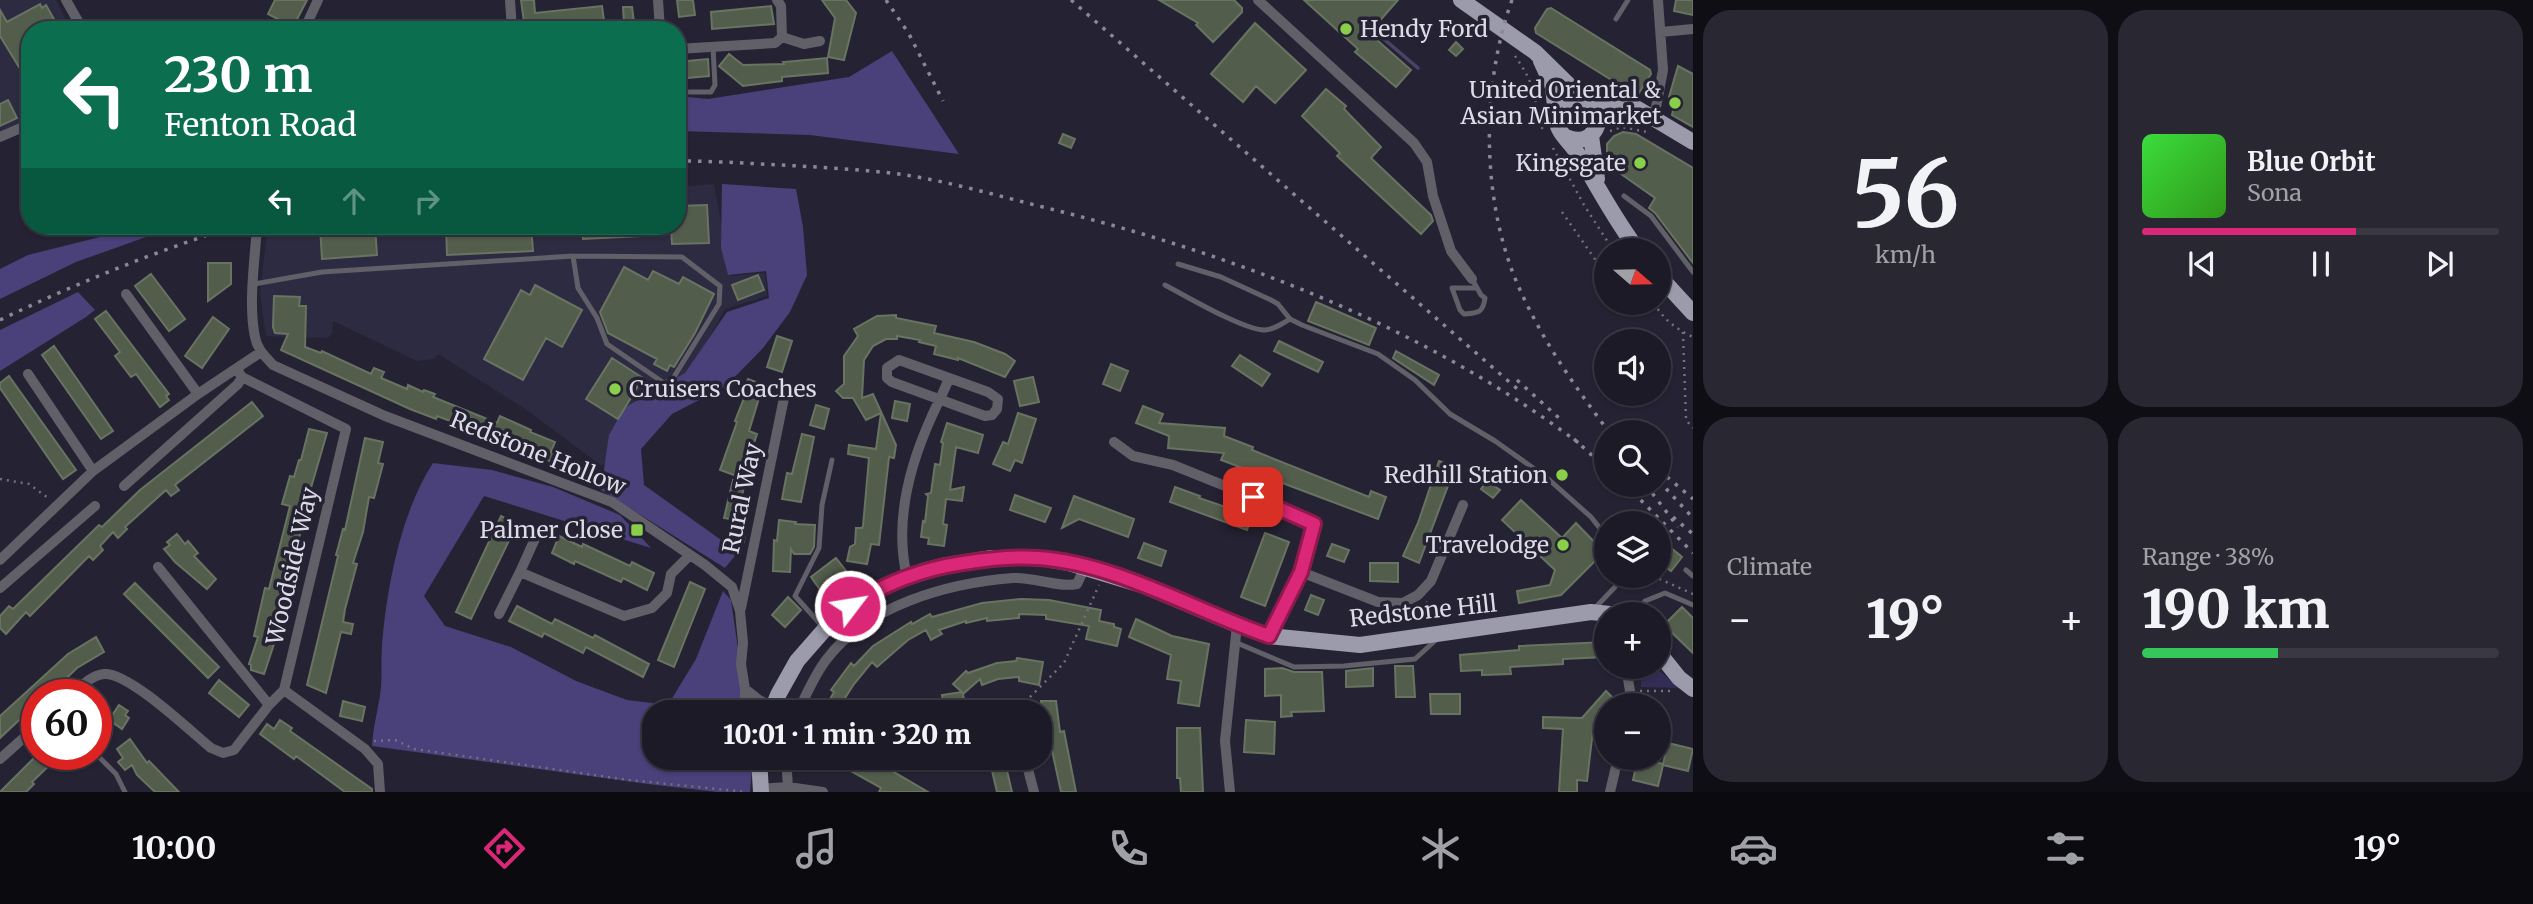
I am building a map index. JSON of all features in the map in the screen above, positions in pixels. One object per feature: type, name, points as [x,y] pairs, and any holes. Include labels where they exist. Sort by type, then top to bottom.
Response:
[{"type":"main road","points":[[1461,0],[1535,52],[1597,109],[1598,188]]},
{"type":"main road","points":[[1535,52],[1547,70],[1553,87],[1557,122],[1628,238]]},
{"type":"main road","points":[[1557,122],[1559,108],[1575,97],[1639,109],[1649,122]]},
{"type":"main road","points":[[1566,136],[1578,141],[1598,132],[1610,116],[1649,122],[1693,142]]},
{"type":"main road","points":[[1671,289],[1693,313]]},
{"type":"main road","name":"Redstone Hill","points":[[777,700],[797,661],[825,629],[866,595],[906,577],[942,566],[992,558],[1041,558],[1105,573],[1166,594],[1235,633],[1360,645],[1594,612]]},
{"type":"main road","points":[[1671,668],[1693,689]]},
{"type":"main road","points":[[756,791],[758,770]]},
{"type":"street","points":[[66,0],[78,21]]},
{"type":"street","points":[[308,21],[318,0]]},
{"type":"street","points":[[510,0],[511,21]]},
{"type":"street","points":[[658,0],[659,21]]},
{"type":"street","points":[[777,0],[781,6],[782,37]]},
{"type":"street","points":[[1258,0],[1414,143],[1427,162],[1433,196],[1451,251],[1474,283]]},
{"type":"street","points":[[1649,122],[1663,70],[1664,52],[1658,0]]},
{"type":"street","points":[[1661,32],[1693,29]]},
{"type":"street","points":[[782,37],[804,44],[820,41]]},
{"type":"street","points":[[686,48],[775,43],[782,37]]},
{"type":"street","points":[[0,137],[21,128]]},
{"type":"street","points":[[0,560],[93,471],[198,394],[240,374],[261,352],[255,338],[256,235]]},
{"type":"street","points":[[126,294],[198,394]]},
{"type":"street","name":"Redstone Hollow","points":[[261,352],[273,365],[385,416],[612,502],[705,565],[732,587],[740,611],[745,700]]},
{"type":"street","points":[[899,360],[949,378],[995,396],[998,399],[998,409],[992,415],[985,416],[892,382],[887,378],[887,368],[899,360]]},
{"type":"street","points":[[28,374],[93,471]]},
{"type":"street","points":[[124,486],[238,384],[240,374]]},
{"type":"street","name":"Woodside Way","points":[[240,374],[346,429],[284,690]]},
{"type":"street","points":[[906,577],[901,536],[906,494],[932,416],[942,400],[949,378]]},
{"type":"street","name":"Rural Way","points":[[740,611],[785,393]]},
{"type":"street","points":[[1114,442],[1133,456],[1173,465],[1314,524],[1301,572],[1269,636]]},
{"type":"street","points":[[1301,572],[1378,602],[1403,603],[1418,596],[1431,581],[1463,505]]},
{"type":"street","points":[[0,588],[95,506]]},
{"type":"street","points":[[499,614],[538,532]]},
{"type":"street","points":[[520,572],[624,616],[652,608],[667,593],[671,575],[689,556]]},
{"type":"street","points":[[158,567],[269,705]]},
{"type":"street","points":[[804,700],[826,659],[861,628],[896,606],[942,591],[1012,578],[1043,580],[1069,586],[1077,584],[1084,567]]},
{"type":"street","points":[[1230,792],[1226,741],[1235,633]]},
{"type":"street","points":[[94,679],[99,675],[119,676],[134,684],[211,748],[223,753],[234,750],[241,744],[269,705],[284,690],[365,749],[378,764],[380,792]]},
{"type":"street","points":[[1628,679],[1630,691]]},
{"type":"street","points":[[745,689],[760,700]]},
{"type":"street","points":[[0,759],[21,740]]},
{"type":"street","points":[[787,770],[788,787]]},
{"type":"street","points":[[1029,770],[1034,792]]},
{"type":"street","points":[[1610,792],[1615,770]]},
{"type":"street","points":[[756,791],[788,787],[823,792]]},
{"type":"lane","points":[[1616,19],[1628,0]]},
{"type":"lane","points":[[686,92],[711,92],[715,85],[713,47]]},
{"type":"lane","points":[[1624,196],[1651,216],[1693,272]]},
{"type":"lane","points":[[254,284],[322,272],[573,256],[682,257],[720,286],[719,304],[672,380],[664,383],[607,344],[597,318],[578,288],[573,256]]},
{"type":"lane","points":[[1178,264],[1221,277],[1278,304],[1290,318],[1302,325],[1378,354],[1415,380],[1450,414],[1495,441],[1546,477],[1594,521]]},
{"type":"lane","points":[[1474,283],[1485,298],[1484,308],[1479,313],[1464,314],[1452,288],[1474,283]]},
{"type":"lane","points":[[1165,285],[1241,323],[1263,330],[1277,327],[1290,318]]},
{"type":"lane","points":[[825,629],[795,596],[819,548],[822,505],[832,460]]},
{"type":"lane","points":[[1686,570],[1693,576]]},
{"type":"lane","points":[[1591,612],[1614,588]]},
{"type":"lane","points":[[1643,602],[1665,593],[1693,605]]},
{"type":"lane","points":[[1235,633],[1294,667],[1415,659],[1442,635]]},
{"type":"lane","points":[[112,770],[125,792]]},
{"type":"path","points":[[1509,48],[1524,68],[1534,92],[1536,119],[1605,238]]},
{"type":"path","points":[[1598,132],[1649,122]]},
{"type":"path","points":[[1562,212],[1594,258]]},
{"type":"path","points":[[1662,315],[1693,337]]},
{"type":"path","points":[[1683,332],[1686,420],[1693,428]]},
{"type":"path","points":[[0,479],[29,484],[58,505]]},
{"type":"path","points":[[1026,700],[1064,663],[1105,573]]},
{"type":"path","points":[[1671,584],[1693,594]]},
{"type":"path","points":[[1418,596],[1445,617]]},
{"type":"path","points":[[1630,691],[1668,691]]},
{"type":"path","points":[[375,741],[395,740],[414,749],[629,779],[756,791]]},
{"type":"shaded area","points":[[0,0],[56,0],[66,21],[21,21],[21,125],[0,134]]},
{"type":"shaded area","points":[[892,51],[959,154],[810,135],[686,131],[686,97],[708,99],[849,77]]},
{"type":"shaded area","points":[[714,184],[731,276],[765,273],[767,296],[725,309],[680,391],[602,466],[524,408],[438,354],[434,359],[417,361],[333,321],[332,333],[328,338],[266,336],[260,293],[267,235],[686,235],[686,186]]},
{"type":"shaded area","points":[[722,184],[796,189],[803,227],[807,275],[790,312],[763,348],[726,386],[672,414],[641,449],[644,485],[738,552],[725,568],[601,490],[609,435],[624,408],[685,373],[727,312],[769,298],[766,271],[728,275],[721,248]]},
{"type":"shaded area","points":[[152,235],[76,262],[0,299],[0,269],[28,255],[100,237]]},
{"type":"shaded area","points":[[78,292],[95,310],[0,371],[0,330]]},
{"type":"shaded area","points":[[433,463],[492,470],[553,487],[620,515],[651,548],[484,496],[424,596],[445,626],[511,647],[576,681],[627,700],[642,702],[642,770],[752,770],[750,792],[717,792],[648,784],[372,746],[381,687],[382,644],[392,574],[404,527],[422,482]]},
{"type":"shaded area","points":[[723,591],[731,600],[739,656],[741,700],[671,700],[696,659]]},
{"type":"shaded area","points":[[1641,679],[1669,679],[1679,688],[1641,687]]},
{"type":"building","points":[[275,0],[307,0],[296,21],[281,21],[268,14]]},
{"type":"building","points":[[521,0],[534,0],[535,13],[602,6],[604,21],[524,21]]},
{"type":"building","points":[[677,0],[693,0],[695,15],[679,17]]},
{"type":"building","points":[[822,0],[846,0],[856,13],[844,60],[828,57],[835,18]]},
{"type":"building","points":[[1159,0],[1234,0],[1242,8],[1242,12],[1213,42],[1196,25],[1198,23]]},
{"type":"building","points":[[1304,0],[1398,0],[1369,33],[1411,70],[1396,87],[1355,52],[1358,49]]},
{"type":"building","points":[[1676,0],[1693,0],[1693,15],[1674,11]]},
{"type":"building","points":[[40,4],[42,8],[46,5],[55,21],[21,21],[21,70],[0,36],[0,10],[7,22]]},
{"type":"building","points":[[771,6],[774,24],[712,29],[711,12]]},
{"type":"building","points":[[623,7],[632,7],[634,21],[624,21]]},
{"type":"building","points":[[1551,8],[1650,70],[1651,74],[1637,96],[1536,33],[1535,28],[1547,9]]},
{"type":"building","points":[[1255,23],[1306,70],[1275,103],[1256,86],[1243,102],[1211,74]]},
{"type":"building","points":[[1456,42],[1463,49],[1456,56],[1449,50]]},
{"type":"building","points":[[729,54],[743,65],[784,64],[783,62],[827,58],[828,73],[782,77],[782,81],[743,86],[719,66]]},
{"type":"building","points":[[708,59],[709,76],[686,78],[686,61]]},
{"type":"building","points":[[1678,66],[1693,74],[1693,127],[1672,115],[1675,102],[1669,97]]},
{"type":"building","points":[[1326,89],[1346,106],[1344,109],[1381,147],[1371,158],[1431,215],[1433,221],[1421,234],[1337,156],[1340,153],[1302,116]]},
{"type":"building","points":[[8,100],[17,118],[0,126],[0,104]]},
{"type":"building","points":[[1623,132],[1636,134],[1693,168],[1693,263],[1649,208],[1655,198],[1614,169],[1607,160],[1607,144],[1614,136]]},
{"type":"building","points":[[1063,134],[1075,139],[1071,148],[1059,143]]},
{"type":"building","points":[[707,205],[709,243],[672,244],[672,235],[686,235],[686,206]]},
{"type":"building","points":[[321,235],[376,235],[377,255],[322,259]]},
{"type":"building","points":[[446,235],[532,235],[533,251],[447,255]]},
{"type":"building","points":[[583,235],[641,236],[583,239]]},
{"type":"building","points":[[208,263],[231,263],[231,284],[208,301]]},
{"type":"building","points":[[624,267],[648,280],[653,271],[679,284],[683,277],[714,294],[695,333],[674,367],[670,365],[667,371],[654,364],[657,359],[608,333],[600,312]]},
{"type":"building","points":[[151,274],[185,319],[169,331],[135,286]]},
{"type":"building","points":[[758,275],[764,290],[738,300],[732,285]]},
{"type":"building","points":[[535,285],[582,310],[562,347],[546,338],[523,380],[484,359],[521,290],[530,295]]},
{"type":"building","points":[[274,296],[300,297],[299,306],[306,306],[305,347],[321,353],[322,351],[371,374],[374,368],[384,372],[381,378],[407,389],[408,385],[435,394],[433,397],[497,423],[500,416],[531,430],[530,432],[555,442],[551,452],[559,455],[556,464],[507,442],[410,409],[281,350],[288,334],[275,333]]},
{"type":"building","points":[[1316,302],[1376,328],[1369,345],[1308,321]]},
{"type":"building","points":[[106,311],[169,394],[166,396],[169,400],[160,407],[136,374],[131,377],[115,356],[120,352],[95,319]]},
{"type":"building","points":[[896,315],[896,318],[936,326],[934,333],[974,342],[1005,354],[1015,361],[1005,377],[958,358],[934,354],[936,346],[919,342],[920,340],[897,336],[897,339],[886,339],[873,346],[864,360],[862,398],[873,394],[896,445],[894,458],[889,457],[879,545],[871,544],[867,564],[847,561],[850,547],[855,544],[856,528],[863,526],[869,458],[848,454],[849,445],[876,449],[881,413],[866,420],[853,398],[843,398],[836,391],[844,384],[844,356],[858,336],[854,329],[877,316]]},
{"type":"building","points":[[213,317],[229,329],[202,368],[185,356]]},
{"type":"building","points":[[777,336],[792,341],[782,372],[767,367]]},
{"type":"building","points":[[1279,341],[1323,362],[1318,372],[1274,351]]},
{"type":"building","points":[[54,346],[113,431],[101,439],[42,355]]},
{"type":"building","points":[[1396,351],[1439,375],[1434,385],[1393,358]]},
{"type":"building","points":[[1240,355],[1270,374],[1262,386],[1232,366]]},
{"type":"building","name":"Cruisers Coaches","points":[[612,358],[643,378],[618,419],[586,399]]},
{"type":"building","points":[[1111,364],[1128,371],[1120,391],[1103,384]]},
{"type":"building","points":[[9,376],[76,470],[63,479],[0,388],[0,383]]},
{"type":"building","points":[[1033,377],[1039,402],[1020,406],[1014,381]]},
{"type":"building","points":[[748,379],[763,385],[749,431],[757,434],[742,478],[720,470],[737,422],[735,421],[744,398],[741,397]]},
{"type":"building","points":[[895,401],[910,404],[907,421],[892,418]]},
{"type":"building","points":[[252,402],[263,416],[175,485],[179,490],[171,496],[166,490],[125,527],[127,529],[118,538],[113,532],[100,546],[103,550],[93,560],[89,556],[30,616],[26,612],[6,634],[0,628],[0,616],[9,606],[13,609],[99,525],[102,527],[140,490]]},
{"type":"building","points":[[816,405],[829,409],[824,429],[810,425]]},
{"type":"building","points":[[1143,406],[1163,414],[1159,423],[1225,428],[1224,436],[1253,447],[1252,450],[1369,497],[1371,491],[1386,497],[1378,519],[1221,460],[1224,453],[1168,448],[1169,436],[1136,423]]},
{"type":"building","points":[[1018,413],[1036,419],[1022,463],[1015,460],[1010,471],[993,464],[1003,442],[1008,444]]},
{"type":"building","points":[[947,423],[983,435],[978,453],[956,447],[950,490],[964,487],[962,501],[946,499],[943,524],[947,525],[944,546],[928,544],[929,538],[921,537],[923,521],[925,522],[926,494],[931,493],[935,464],[940,465],[941,442]]},
{"type":"building","points":[[309,429],[327,433],[308,498],[279,629],[264,674],[251,670],[249,664],[258,637],[254,636],[265,588],[269,589],[290,506],[282,504],[290,476],[294,477],[301,460]]},
{"type":"building","points":[[802,434],[814,437],[801,502],[782,499],[787,473],[792,474]]},
{"type":"building","points":[[365,438],[383,442],[378,463],[383,464],[374,498],[369,497],[363,532],[353,563],[357,564],[343,622],[353,624],[351,634],[341,632],[326,693],[307,685]]},
{"type":"building","points":[[1439,461],[1455,467],[1419,563],[1403,556],[1418,523]]},
{"type":"building","points":[[733,480],[745,483],[736,520],[724,518]]},
{"type":"building","points":[[1487,481],[1500,490],[1493,498],[1481,489]]},
{"type":"building","points":[[1175,487],[1252,516],[1247,530],[1170,502]]},
{"type":"building","points":[[1015,495],[1051,508],[1045,522],[1010,510]]},
{"type":"building","points":[[1074,496],[1134,519],[1128,537],[1079,519],[1062,528]]},
{"type":"building","name":"Travelodge","points":[[1521,500],[1562,538],[1576,523],[1594,542],[1594,562],[1561,595],[1519,603],[1517,591],[1550,585],[1555,570],[1502,520]]},
{"type":"building","points":[[501,516],[517,524],[471,619],[456,612]]},
{"type":"building","points":[[779,520],[815,525],[814,547],[810,554],[794,554],[791,549],[790,572],[773,571],[774,540],[777,541]]},
{"type":"building","points":[[733,527],[745,528],[744,542],[732,542]]},
{"type":"building","points":[[1265,533],[1289,542],[1265,606],[1241,597]]},
{"type":"building","points":[[177,534],[185,544],[188,541],[198,553],[194,556],[216,579],[207,589],[164,549],[170,545],[167,542]]},
{"type":"building","points":[[559,536],[630,566],[632,562],[654,573],[647,590],[623,578],[621,582],[552,553]]},
{"type":"building","points":[[1144,543],[1166,551],[1161,566],[1138,558]]},
{"type":"building","points":[[1332,544],[1349,550],[1344,562],[1327,556]]},
{"type":"building","points":[[1671,548],[1682,557],[1671,571]]},
{"type":"building","points":[[836,558],[847,572],[821,591],[811,577]]},
{"type":"building","points":[[1370,563],[1398,563],[1398,582],[1370,581]]},
{"type":"building","points":[[690,582],[705,589],[674,667],[658,660]]},
{"type":"building","points":[[135,583],[219,667],[208,678],[124,594]]},
{"type":"building","points":[[1311,595],[1324,600],[1318,615],[1305,610]]},
{"type":"building","points":[[788,597],[801,610],[785,627],[772,615]]},
{"type":"building","points":[[1021,599],[1049,600],[1101,610],[1099,621],[1114,624],[1114,627],[1121,629],[1117,646],[1086,639],[1089,626],[1046,619],[1046,615],[1019,614],[1019,618],[966,621],[939,630],[942,634],[931,640],[926,630],[908,640],[877,667],[872,662],[844,700],[830,700],[834,692],[831,690],[851,663],[854,666],[873,646],[911,622],[912,624],[930,614],[932,617],[982,603]]},
{"type":"building","points":[[517,606],[552,624],[555,619],[593,638],[595,635],[649,664],[643,677],[586,647],[583,653],[544,633],[542,637],[509,621]]},
{"type":"building","points":[[1682,607],[1693,618],[1693,653],[1671,632],[1671,618]]},
{"type":"building","points":[[1136,619],[1172,636],[1209,644],[1199,706],[1178,703],[1181,681],[1167,679],[1171,655],[1129,637]]},
{"type":"building","points":[[96,637],[104,652],[77,668],[66,679],[41,679],[68,654]]},
{"type":"building","points":[[1594,643],[1594,658],[1563,659],[1563,664],[1510,667],[1511,674],[1482,675],[1482,670],[1461,671],[1460,655],[1519,650],[1519,646]]},
{"type":"building","points":[[1017,658],[1043,662],[1039,685],[1019,681],[1019,677],[998,679],[982,685],[980,679],[963,694],[964,700],[943,700],[942,695],[962,692],[953,684],[966,671],[968,673],[997,663],[1016,661]]},
{"type":"building","points":[[1395,666],[1413,666],[1415,697],[1396,697]]},
{"type":"building","points":[[1282,668],[1294,672],[1322,672],[1324,711],[1291,712],[1292,716],[1281,717],[1281,695],[1265,696],[1265,669]]},
{"type":"building","points":[[1373,668],[1373,686],[1346,687],[1346,671]]},
{"type":"building","points":[[219,680],[249,705],[239,717],[209,693]]},
{"type":"building","points":[[1430,694],[1460,694],[1460,714],[1431,714]]},
{"type":"building","points":[[21,697],[21,718],[0,738],[0,716]]},
{"type":"building","points":[[343,701],[365,707],[362,721],[340,716]]},
{"type":"building","points":[[1052,701],[1056,701],[1060,732],[1064,731],[1076,792],[1061,792],[1052,750]]},
{"type":"building","points":[[1594,704],[1594,730],[1587,781],[1577,780],[1577,792],[1559,792],[1563,729],[1543,728],[1543,717],[1582,718]]},
{"type":"building","points":[[119,705],[128,711],[125,715],[129,718],[122,729],[112,722],[112,716]]},
{"type":"building","points":[[280,720],[292,728],[290,731],[372,789],[372,792],[345,792],[296,756],[294,759],[260,734],[267,724],[274,729]]},
{"type":"building","points":[[1246,720],[1275,722],[1274,754],[1244,752]]},
{"type":"building","points":[[1177,728],[1200,728],[1203,792],[1181,792],[1180,778],[1177,778]]},
{"type":"building","points":[[130,739],[147,763],[149,761],[179,792],[155,792],[137,775],[132,765],[125,770],[118,762],[123,758],[117,749]]},
{"type":"building","points":[[1671,744],[1693,749],[1688,771],[1671,767]]},
{"type":"building","points":[[22,770],[44,770],[26,792],[0,792]]},
{"type":"building","points":[[890,770],[928,792],[879,792],[881,788],[851,771]]},
{"type":"building","points":[[992,770],[1007,770],[1012,792],[997,792]]},
{"type":"building","points":[[1635,770],[1662,770],[1658,786],[1633,780]]},
{"type":"waterway","points":[[1372,29],[1418,68]]},
{"type":"railway","points":[[886,0],[909,34],[943,101]]},
{"type":"railway","points":[[1071,0],[1522,393]]},
{"type":"railway","points":[[1512,0],[1494,71],[1490,109],[1492,185],[1498,223],[1508,258],[1530,311],[1561,365],[1600,420]]},
{"type":"railway","points":[[686,161],[836,168],[917,177],[1043,207],[1185,247],[1324,298],[1391,329],[1456,363],[1580,444]]},
{"type":"railway","points":[[0,320],[116,269],[208,235]]},
{"type":"railway","points":[[1517,380],[1559,418]]},
{"type":"railway","points":[[1574,439],[1594,457]]},
{"type":"railway","points":[[1671,480],[1693,499]]},
{"type":"railway","points":[[1671,494],[1693,518]]},
{"type":"railway","points":[[1638,497],[1693,553]]},
{"type":"railway","points":[[1655,497],[1678,527]]},
{"type":"railway","points":[[1673,517],[1693,534]]},
{"type":"place","name":"Hendy Ford","points":[[1346,29]]},
{"type":"place","name":"United Oriental & Asian Minimarket","points":[[1675,103]]},
{"type":"place","name":"Kingsgate","points":[[1640,163]]},
{"type":"place","name":"Cruisers Coaches","points":[[615,389]]},
{"type":"place","name":"Redhill Station","points":[[1562,475]]},
{"type":"place","name":"Palmer Close","points":[[637,530]]},
{"type":"place","name":"Travelodge","points":[[1563,545]]},
{"type":"route","points":[[850,606],[884,586],[942,566],[992,558],[1041,558],[1069,563],[1142,585],[1269,636],[1301,572],[1314,524],[1253,497]]}]
